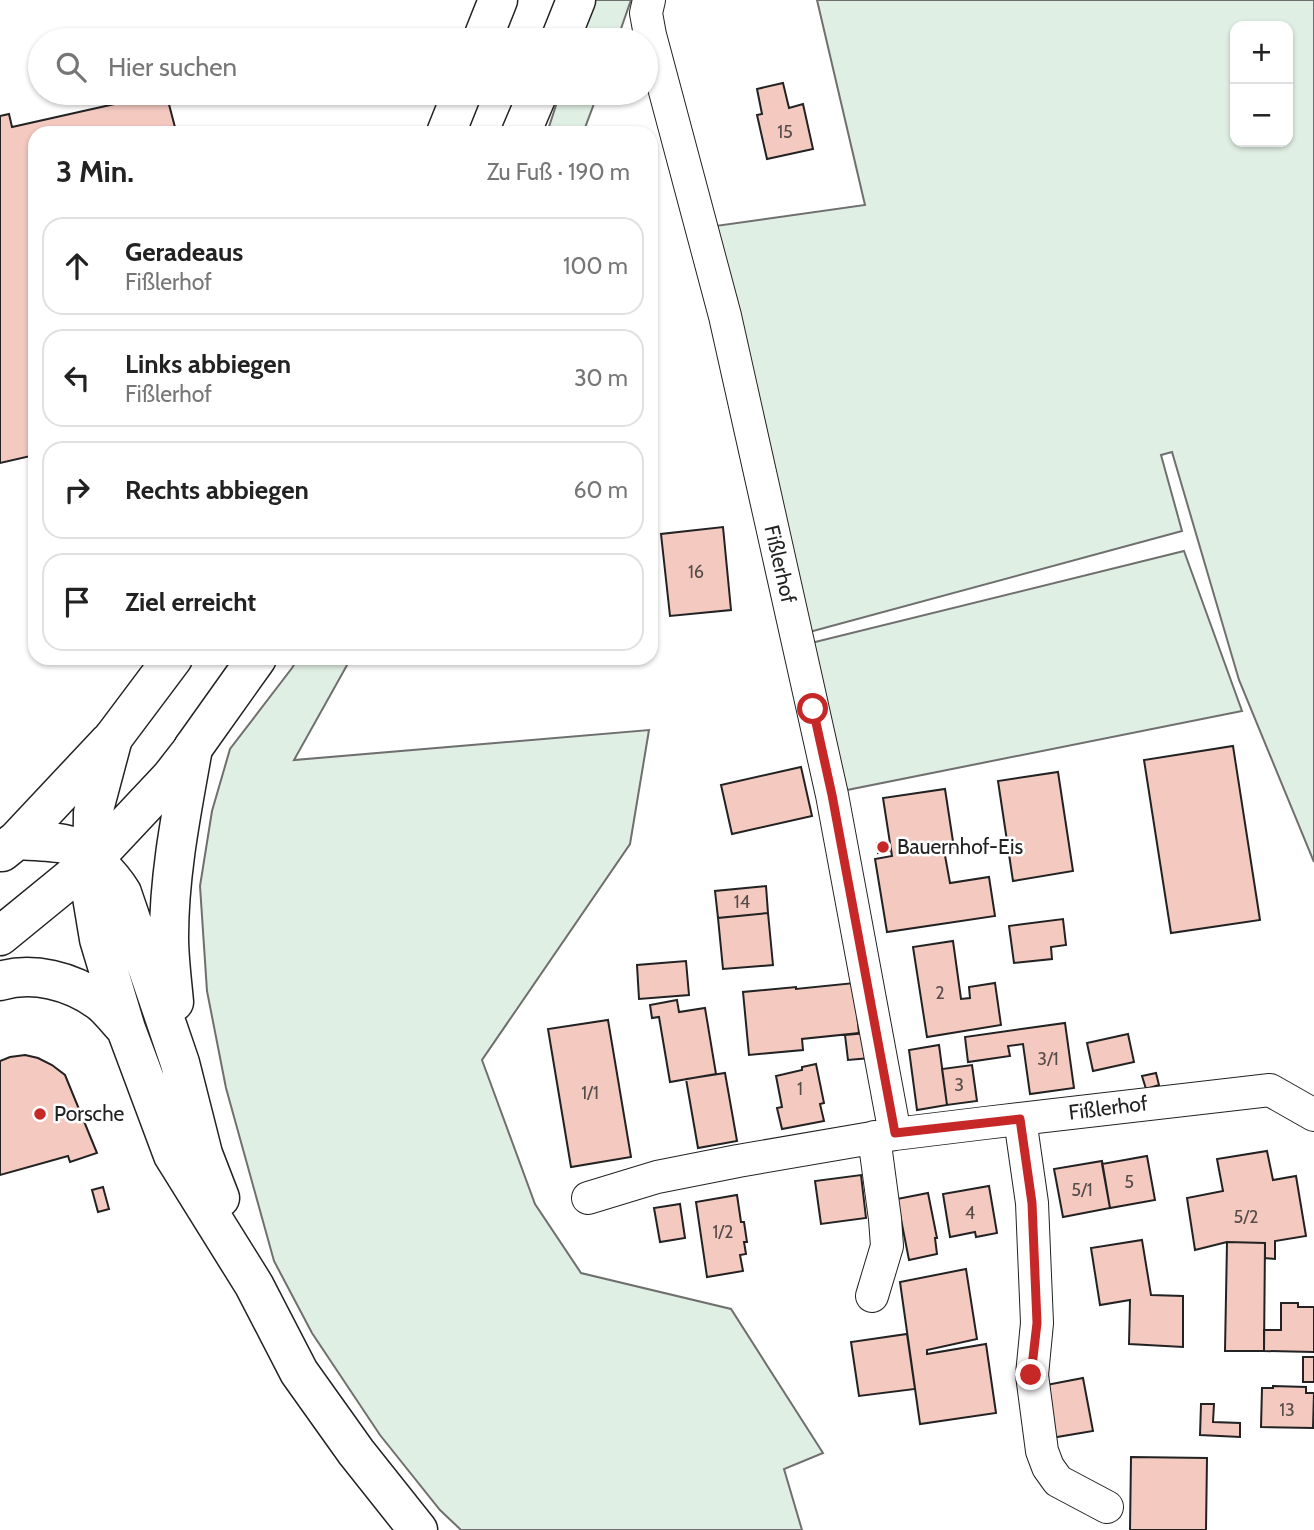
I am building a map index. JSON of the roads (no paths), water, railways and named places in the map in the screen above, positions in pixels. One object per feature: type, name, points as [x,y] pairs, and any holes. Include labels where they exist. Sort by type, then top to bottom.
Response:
[{"type":"main road","points":[[487,28],[498,0]]},
{"type":"main road","points":[[565,28],[576,0]]},
{"type":"main road","points":[[449,126],[456,105]]},
{"type":"main road","points":[[524,126],[533,105]]},
{"type":"main road","points":[[8,847],[113,738],[168,665]]},
{"type":"main road","points":[[0,936],[93,860],[171,777],[252,665]]},
{"type":"main road","points":[[113,738],[93,813],[92,897],[99,939],[126,1029],[173,1155],[254,1285],[299,1371],[356,1452],[418,1530]]},
{"type":"main road","points":[[180,1063],[169,939],[178,832],[193,748]]},
{"type":"main road","points":[[8,847],[68,845],[93,860],[122,893],[180,1063],[204,1154],[254,1285]]},
{"type":"main road","points":[[0,981],[12,977],[33,976],[78,989],[101,1002],[126,1029]]},
{"type":"street","name":"Fißlerhof","points":[[649,0],[646,13],[649,28]]},
{"type":"street","name":"Fißlerhof","points":[[658,65],[725,316],[832,795],[885,1135]]},
{"type":"street","name":"Fißlerhof","points":[[588,1198],[657,1177],[885,1135],[1270,1090],[1314,1115]]},
{"type":"street","points":[[1020,1119],[1032,1203],[1037,1323],[1031,1375],[1042,1451],[1048,1468],[1058,1481],[1107,1507]]},
{"type":"street","points":[[872,1296],[887,1246],[885,1135]]},
{"type":"place","name":"Bauernhof-Eis","points":[[883,847]]},
{"type":"place","name":"Porsche","points":[[40,1114]]}]
